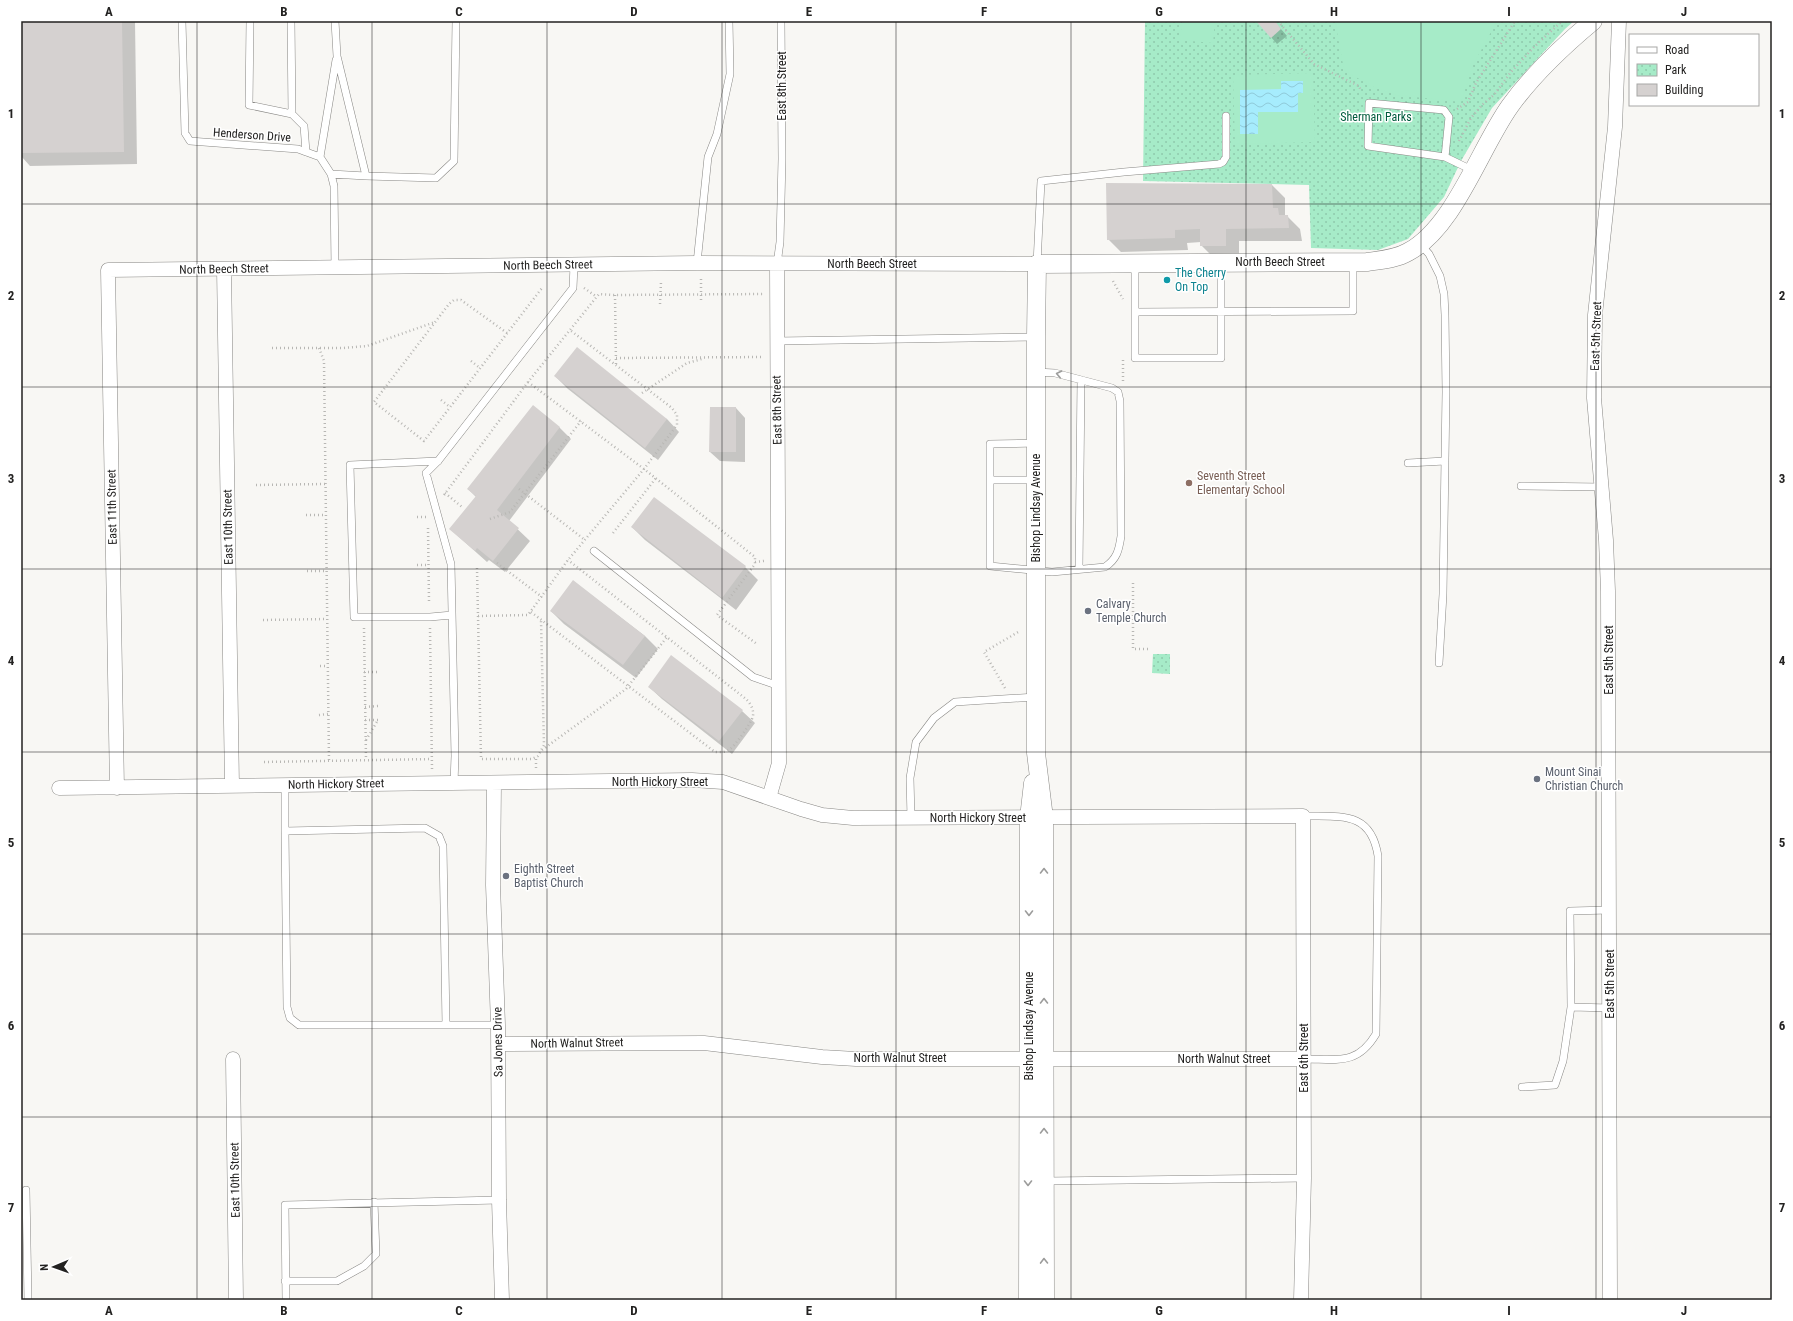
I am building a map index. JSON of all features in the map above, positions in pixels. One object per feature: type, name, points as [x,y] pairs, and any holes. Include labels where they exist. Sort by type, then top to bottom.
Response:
[{"type":"street","name":"North Beech Street","points":[[153,270],[697,263],[1037,264],[1367,262],[1394,258],[1408,253],[1421,245],[1443,222],[1494,130],[1511,105],[1538,72],[1593,21]]},
{"type":"street","name":"East 5th Street","points":[[1610,1300],[1608,591],[1606,540],[1594,398],[1595,315],[1615,127],[1619,21]]},
{"type":"street","name":"East 8th Street","points":[[768,798],[779,763],[777,264]]},
{"type":"street","name":"Bishop Lindsay Avenue","points":[[1028,1300],[1036,1059],[1037,264]]},
{"type":"street","name":"East 10th Street","points":[[224,269],[232,786]]},
{"type":"street","name":"East 11th Street","points":[[117,788],[108,270],[153,270]]},
{"type":"street","name":"North Hickory Street","points":[[59,788],[454,783],[494,784],[692,780],[723,782],[822,815],[853,818],[1303,816]]},
{"type":"street","name":"Sa Jones Drive","points":[[494,784],[493,885],[498,1025],[499,1200],[502,1300]]},
{"type":"street","name":"East 6th Street","points":[[1301,1300],[1304,1178],[1303,816]]},
{"type":"street","name":"North Walnut Street","points":[[498,1044],[704,1043],[822,1057],[1304,1059]]},
{"type":"street","name":"East 10th Street","points":[[234,1059],[236,1300]]},
{"type":"street","name":"Bishop Lindsay Avenue","points":[[1036,1059],[1043,1181],[1045,1300]]},
{"type":"lane","name":"Henderson Drive","points":[[182,21],[185,133],[190,141],[298,149],[320,158]]},
{"type":"lane","points":[[250,21],[249,105],[292,114],[304,126],[306,152]]},
{"type":"lane","points":[[291,21],[292,114]]},
{"type":"lane","points":[[335,21],[337,56],[366,176]]},
{"type":"lane","points":[[331,174],[436,178],[454,161],[456,21]]},
{"type":"lane","points":[[697,263],[708,157],[717,134],[730,74],[729,21]]},
{"type":"lane","name":"East 8th Street","points":[[777,264],[780,242],[782,159],[782,21]]},
{"type":"lane","points":[[335,267],[334,186],[331,174],[320,158],[337,56]]},
{"type":"lane","points":[[1445,158],[1449,117],[1444,110],[1368,103],[1368,146],[1445,158],[1472,170]]},
{"type":"lane","points":[[1037,264],[1041,181],[1219,164],[1223,162],[1226,157],[1226,116]]},
{"type":"lane","points":[[1421,245],[1429,254],[1440,276],[1444,294],[1446,392],[1443,594],[1439,663]]},
{"type":"lane","points":[[1135,312],[1353,311],[1353,262]]},
{"type":"lane","points":[[1135,263],[1135,358],[1221,358],[1221,263]]},
{"type":"lane","points":[[454,783],[455,756],[451,564],[426,473],[438,461],[572,288],[574,265]]},
{"type":"lane","points":[[777,342],[1036,337]]},
{"type":"lane","points":[[1036,372],[1054,373],[1112,388],[1118,392],[1120,401],[1121,536],[1118,553],[1112,562],[1105,567],[1052,572],[990,566],[990,444],[1036,444]]},
{"type":"lane","points":[[1079,569],[1081,380]]},
{"type":"lane","points":[[438,461],[350,465],[354,617],[430,617],[452,615]]},
{"type":"lane","points":[[1408,463],[1445,461]]},
{"type":"lane","points":[[990,480],[1036,480]]},
{"type":"lane","points":[[1521,486],[1602,487]]},
{"type":"lane","points":[[594,551],[753,677],[779,686]]},
{"type":"lane","points":[[911,818],[910,778],[916,742],[934,718],[955,702],[1036,697]]},
{"type":"lane","points":[[284,785],[287,1007],[290,1018],[299,1025],[498,1025]]},
{"type":"lane","points":[[1303,816],[1353,818],[1370,831],[1376,843],[1378,856],[1376,1034],[1366,1049],[1352,1057],[1304,1059]]},
{"type":"lane","points":[[285,831],[425,828],[439,836],[443,846],[446,1024]]},
{"type":"lane","points":[[1522,1087],[1555,1085],[1563,1061],[1571,1007],[1570,911],[1610,910]]},
{"type":"lane","points":[[1571,1007],[1610,1008]]},
{"type":"lane","points":[[1043,1181],[1304,1178]]},
{"type":"lane","points":[[26,1190],[28,1300]]},
{"type":"lane","points":[[286,1300],[285,1205],[499,1200]]},
{"type":"lane","points":[[285,1282],[337,1281],[364,1266],[376,1254],[374,1202]]},
{"type":"path","points":[[1278,21],[1314,64],[1359,86],[1362,91]]},
{"type":"path","points":[[1456,110],[1468,102],[1476,83],[1515,21]]},
{"type":"path","points":[[1456,145],[1471,118],[1482,105],[1494,95],[1511,72],[1534,47],[1562,21]]},
{"type":"path","points":[[701,279],[701,301]]},
{"type":"path","points":[[1112,280],[1123,298],[1123,306]]},
{"type":"path","points":[[660,304],[661,282]]},
{"type":"path","points":[[507,333],[461,300],[454,300],[449,304],[374,402],[424,441],[542,288]]},
{"type":"path","points":[[584,288],[596,297]]},
{"type":"path","points":[[442,497],[528,382],[599,294],[776,294]]},
{"type":"path","points":[[615,295],[616,366]]},
{"type":"path","points":[[272,348],[367,346],[436,322]]},
{"type":"path","points":[[478,616],[528,615],[568,560],[644,469],[676,425],[677,415],[672,408],[570,330]]},
{"type":"path","points":[[319,348],[324,361],[329,761]]},
{"type":"path","points":[[616,358],[763,357],[777,361]]},
{"type":"path","points":[[642,393],[687,363],[705,358]]},
{"type":"path","points":[[1123,359],[1123,381]]},
{"type":"path","points":[[471,361],[480,368]]},
{"type":"path","points":[[528,382],[656,478],[754,557],[755,564],[717,615],[757,644]]},
{"type":"path","points":[[441,400],[450,407]]},
{"type":"path","points":[[490,519],[510,512],[581,421]]},
{"type":"path","points":[[613,533],[656,478]]},
{"type":"path","points":[[256,485],[325,484]]},
{"type":"path","points":[[439,489],[462,507]]},
{"type":"path","points":[[519,489],[585,540]]},
{"type":"path","points":[[306,515],[326,515]]},
{"type":"path","points":[[417,517],[428,517],[429,601]]},
{"type":"path","points":[[428,551],[436,551]]},
{"type":"path","points":[[531,612],[714,752],[723,752],[730,749],[750,724],[753,716],[752,705],[746,699],[568,560]]},
{"type":"path","points":[[497,563],[542,597]]},
{"type":"path","points":[[417,565],[429,565]]},
{"type":"path","points":[[478,568],[481,759],[532,759],[628,686],[667,637]]},
{"type":"path","points":[[307,571],[326,571]]},
{"type":"path","points":[[1133,583],[1133,649],[1149,649]]},
{"type":"path","points":[[263,620],[327,619]]},
{"type":"path","points":[[541,620],[544,745],[542,750]]},
{"type":"path","points":[[430,627],[432,773]]},
{"type":"path","points":[[364,628],[366,760]]},
{"type":"path","points":[[1005,688],[984,652],[1022,630]]},
{"type":"path","points":[[320,666],[327,666]]},
{"type":"path","points":[[364,672],[378,672]]},
{"type":"path","points":[[365,707],[378,706]]},
{"type":"path","points":[[319,715],[328,714]]},
{"type":"path","points":[[365,720],[378,720],[365,741]]},
{"type":"path","points":[[264,762],[432,759]]},
{"type":"green space","name":"Sherman Parks","points":[[1145,21],[1574,21],[1492,108],[1461,161],[1444,197],[1408,239],[1378,250],[1311,248],[1309,185],[1143,181]]},
{"type":"green space","points":[[1182,21],[1215,21],[1213,43],[1180,40]]},
{"type":"green space","points":[[1335,21],[1497,21],[1473,65],[1461,102],[1396,95],[1371,86],[1344,70]]},
{"type":"green space","points":[[1313,73],[1315,142],[1235,144],[1233,75]]},
{"type":"green space","points":[[1153,654],[1170,654],[1170,674],[1152,673]]},
{"type":"water","points":[[1281,81],[1303,81],[1303,93],[1298,93],[1298,112],[1258,112],[1258,134],[1240,134],[1240,90],[1281,89]]},
{"type":"building","points":[[21,21],[122,21],[124,152],[21,153]]},
{"type":"building","points":[[1256,21],[1275,21],[1281,29],[1271,38]]},
{"type":"building","points":[[1106,183],[1272,184],[1273,208],[1278,208],[1279,215],[1288,215],[1289,228],[1226,229],[1226,246],[1200,246],[1200,229],[1175,230],[1175,238],[1107,240]]},
{"type":"building","points":[[577,347],[667,419],[645,448],[554,376]]},
{"type":"building","points":[[533,405],[560,427],[497,510],[519,528],[493,561],[477,548],[475,551],[449,529],[476,496],[467,489]]},
{"type":"building","points":[[710,407],[736,407],[736,452],[709,452]]},
{"type":"building","points":[[654,497],[746,566],[722,598],[631,527]]},
{"type":"building","points":[[573,580],[645,636],[623,665],[550,611]]},
{"type":"building","points":[[671,655],[743,710],[719,741],[648,687]]},
{"type":"place","name":"The Cherry On Top","points":[[1167,280]]},
{"type":"place","name":"Seventh Street Elementary School","points":[[1189,483]]},
{"type":"place","name":"Calvary Temple Church","points":[[1088,611]]},
{"type":"place","name":"Mount Sinai Christian Church","points":[[1537,779]]},
{"type":"place","name":"Eighth Street Baptist Church","points":[[506,876]]}]
